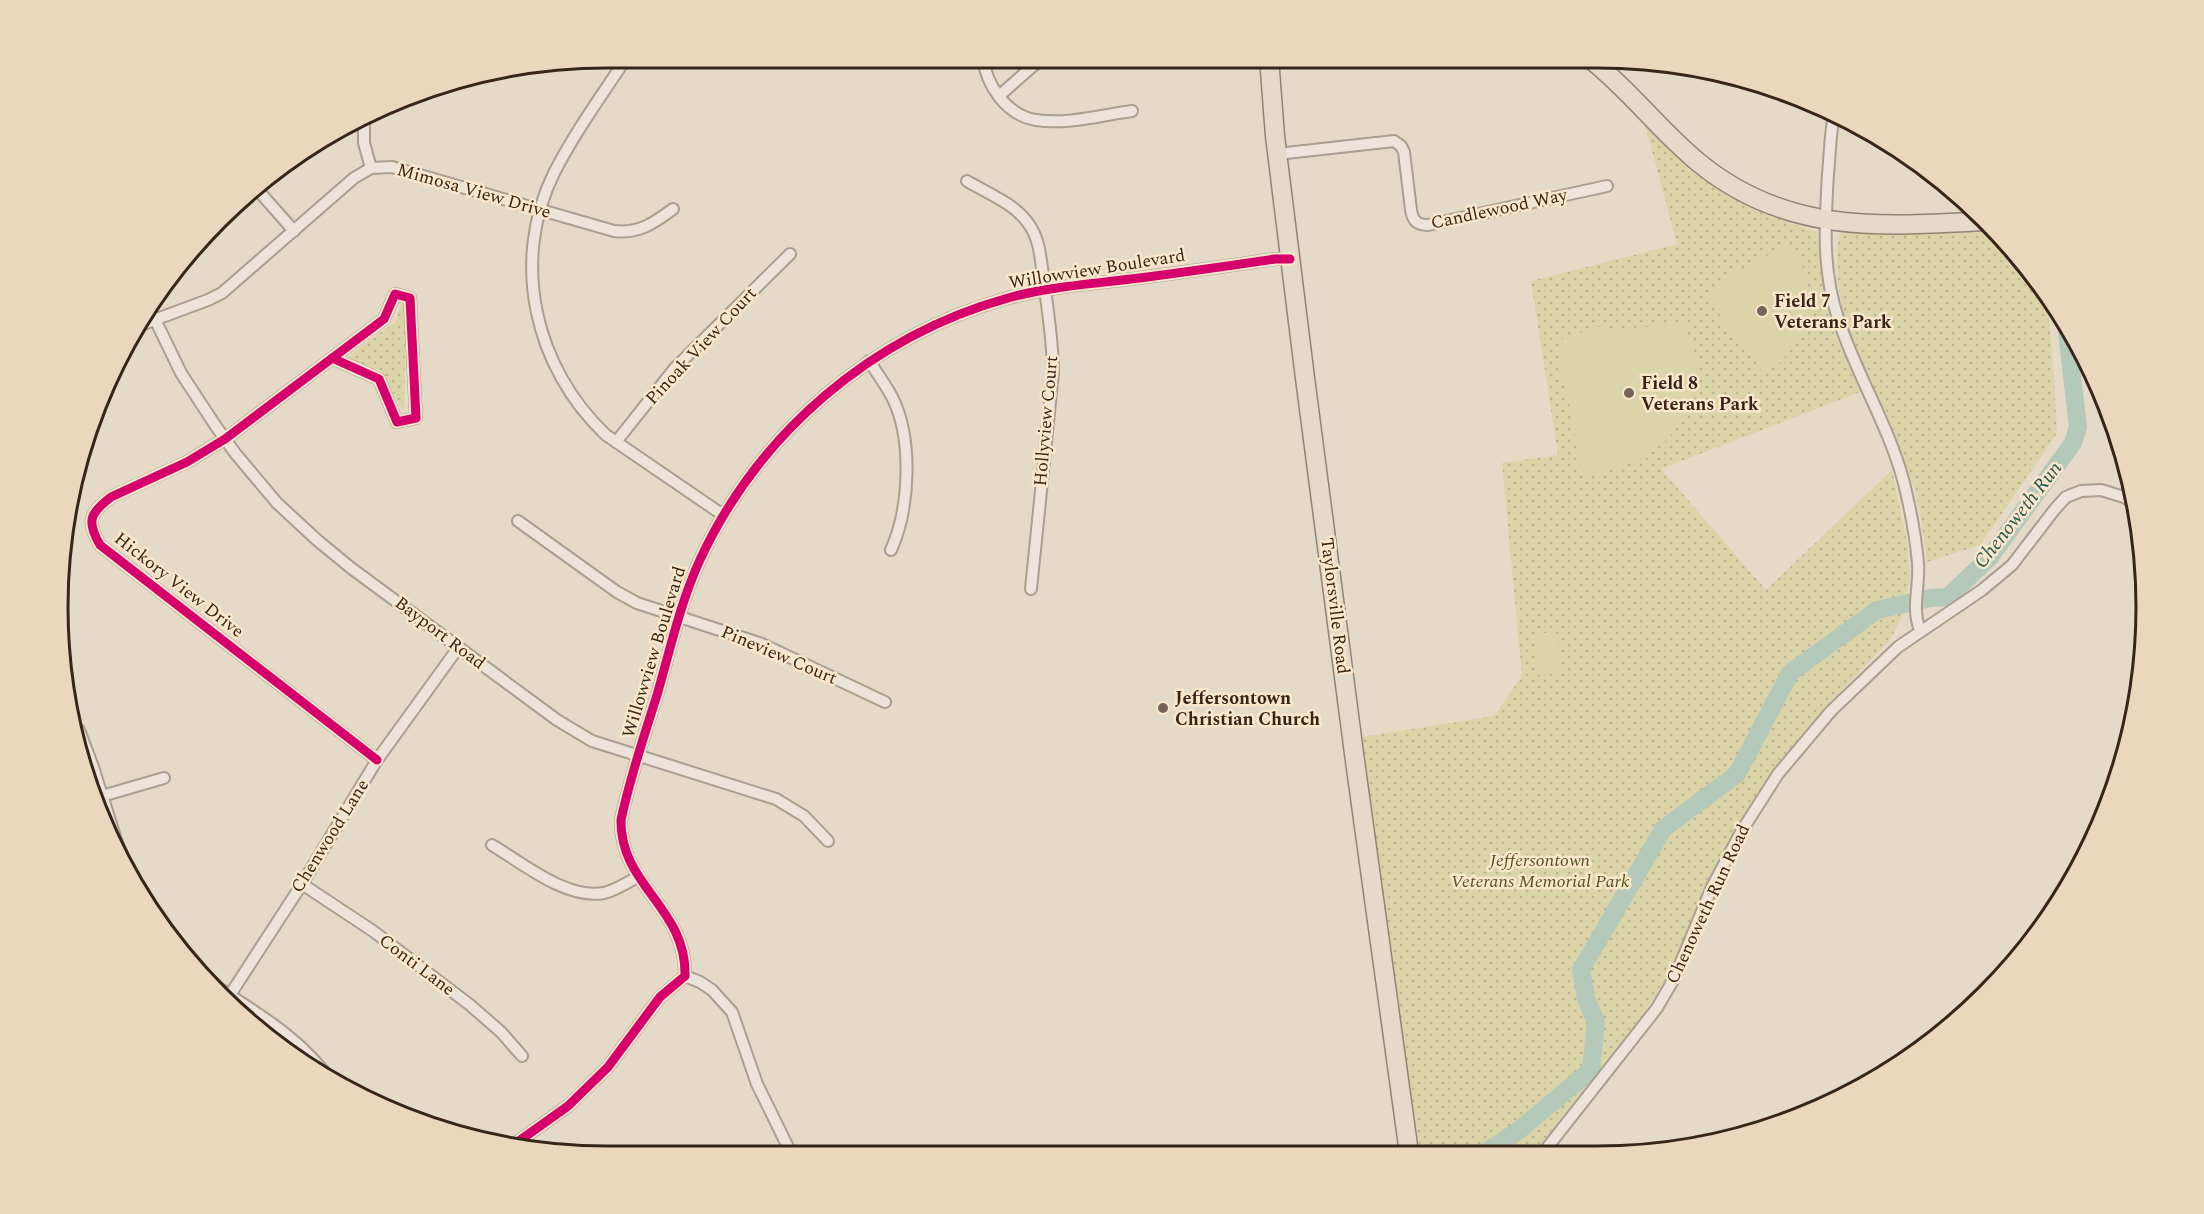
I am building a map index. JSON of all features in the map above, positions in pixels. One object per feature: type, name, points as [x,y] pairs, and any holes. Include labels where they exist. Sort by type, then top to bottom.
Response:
[{"type":"main road","name":"Taylorsville Road","points":[[1270,68],[1277,154],[1290,259],[1408,1146]]},
{"type":"main road","points":[[1601,68],[1633,96],[1697,161],[1725,183],[1766,203],[1786,211],[1826,221],[1867,225],[1973,221]]},
{"type":"street","points":[[620,68],[555,172],[540,210],[533,250],[534,300],[546,348],[567,390],[581,408],[616,442],[723,515]]},
{"type":"street","points":[[986,68],[991,85],[1010,108],[1035,120],[1066,120],[1132,111]]},
{"type":"street","points":[[999,96],[1031,68]]},
{"type":"street","points":[[1833,122],[1825,261],[1831,296],[1845,339],[1889,440],[1904,484],[1915,538],[1918,580],[1915,607],[1920,630]]},
{"type":"street","points":[[364,125],[364,143],[371,168]]},
{"type":"street","name":"Candlewood Way","points":[[1277,154],[1394,141],[1401,146],[1404,152],[1411,210],[1413,219],[1420,225],[1607,186]]},
{"type":"street","name":"Mimosa View Drive","points":[[150,321],[208,300],[222,292],[354,178],[371,168],[392,167],[624,232],[644,228],[673,209]]},
{"type":"street","name":"Hollyview Court","points":[[967,181],[1015,210],[1028,223],[1037,244],[1053,337],[1053,373],[1031,589]]},
{"type":"street","points":[[261,193],[294,231]]},
{"type":"street","name":"Pinoak View Court","points":[[616,442],[674,369],[790,254]]},
{"type":"street","name":"Willowview Boulevard","points":[[685,976],[683,952],[674,924],[637,877],[623,846],[621,831],[624,807],[679,618],[699,563],[723,515],[762,459],[786,432],[830,390],[869,361],[925,329],[965,312],[1006,298],[1045,290],[1275,259],[1290,259]]},
{"type":"street","name":"Hickory View Drive","points":[[332,358],[379,379],[397,422],[416,418],[410,298],[395,294],[384,319],[332,358],[225,439],[187,462],[111,497],[90,519],[93,534],[100,545],[377,760]]},
{"type":"street","name":"Bayport Road","points":[[153,316],[181,374],[225,439],[277,503],[345,563],[570,729],[592,741],[638,757],[776,799],[804,816],[828,841]]},
{"type":"street","points":[[869,361],[892,398],[904,437],[906,466],[901,522],[891,550]]},
{"type":"street","name":"Chenoweth Run Road","points":[[1549,1146],[1646,1023],[1667,991],[1728,853],[1778,774],[1831,711],[1898,647],[1982,590],[2012,565],[2066,497],[2081,491],[2102,490],[2125,498]]},
{"type":"street","name":"Pineview Court","points":[[518,521],[617,592],[637,603],[762,644],[885,702]]},
{"type":"street","name":"Chenwood Lane","points":[[231,993],[302,884],[377,760],[458,648]]},
{"type":"street","points":[[93,771],[100,789]]},
{"type":"street","points":[[102,796],[164,778]]},
{"type":"street","points":[[492,845],[561,887],[575,892],[604,893],[637,877]]},
{"type":"street","name":"Conti Lane","points":[[302,884],[373,931],[470,1005],[501,1032],[522,1056]]},
{"type":"street","points":[[521,1139],[567,1106],[608,1066],[660,997],[685,976],[712,990],[732,1012],[757,1084],[788,1146]]},
{"type":"street","points":[[244,1006],[269,1021],[296,1042],[310,1058]]},
{"type":"green space","name":"Jeffersontown Veterans Memorial Park","points":[[1644,121],[1704,178],[1729,196],[1786,222],[1816,232],[1834,332],[1860,392],[1661,469],[1766,590],[1892,470],[1907,543],[1910,577],[1904,612],[1890,640],[1833,699],[1762,788],[1715,865],[1677,959],[1648,1008],[1540,1146],[1419,1146],[1362,737],[1494,716],[1522,676],[1502,463],[1558,455],[1531,281],[1677,244]]},
{"type":"green space","points":[[1840,232],[1984,232],[2003,251],[2048,311],[2057,433],[1980,545],[1927,562],[1916,494],[1902,455],[1860,361],[1849,329],[1840,297],[1837,264]]},
{"type":"green space","name":"Field 7 Veterans Park","points":[[1786,243],[1790,244],[1796,254],[1798,253],[1803,268],[1807,298],[1806,313],[1803,327],[1788,353],[1777,365],[1775,363],[1765,371],[1761,370],[1737,334],[1728,331],[1722,323],[1724,321],[1710,300],[1710,291],[1731,276],[1730,273],[1738,268],[1744,271]]},
{"type":"green space","points":[[401,304],[406,305],[404,412],[380,370],[346,358],[395,322]]},
{"type":"green space","name":"Field 8 Veterans Park","points":[[1684,324],[1695,355],[1696,368],[1690,396],[1674,431],[1650,453],[1635,461],[1582,476],[1565,382],[1560,383],[1558,367],[1562,366],[1560,348],[1563,339],[1572,334],[1589,332],[1589,328],[1604,326],[1605,330]]},
{"type":"green space","points":[[1556,632],[1561,672],[1538,675],[1534,634]]},
{"type":"waterway","name":"Chenoweth Run","points":[[1495,1146],[1518,1131],[1591,1070],[1596,1022],[1586,998],[1581,970],[1663,829],[1737,774],[1790,673],[1877,610],[1931,598],[1948,597],[1990,557],[2073,443],[2078,427],[2068,345]]},
{"type":"cycle path","points":[[521,1139],[568,1106],[608,1067],[660,997],[685,976],[683,952],[676,932],[631,863],[624,843],[621,820],[633,772],[692,578],[724,515],[753,472],[787,432],[825,396],[866,364],[911,337],[958,315],[1008,298],[1054,288],[1275,259],[1290,259]]},
{"type":"cycle path","points":[[332,358],[379,379],[397,422],[416,418],[410,298],[395,294],[384,319],[225,439],[187,462],[111,497],[98,508],[92,518],[92,523],[100,545],[377,760]]},
{"type":"place","name":"Field 7 Veterans Park","points":[[1762,311]]},
{"type":"place","name":"Field 8 Veterans Park","points":[[1629,393]]},
{"type":"place","name":"Jeffersontown Christian Church","points":[[1163,708]]}]
